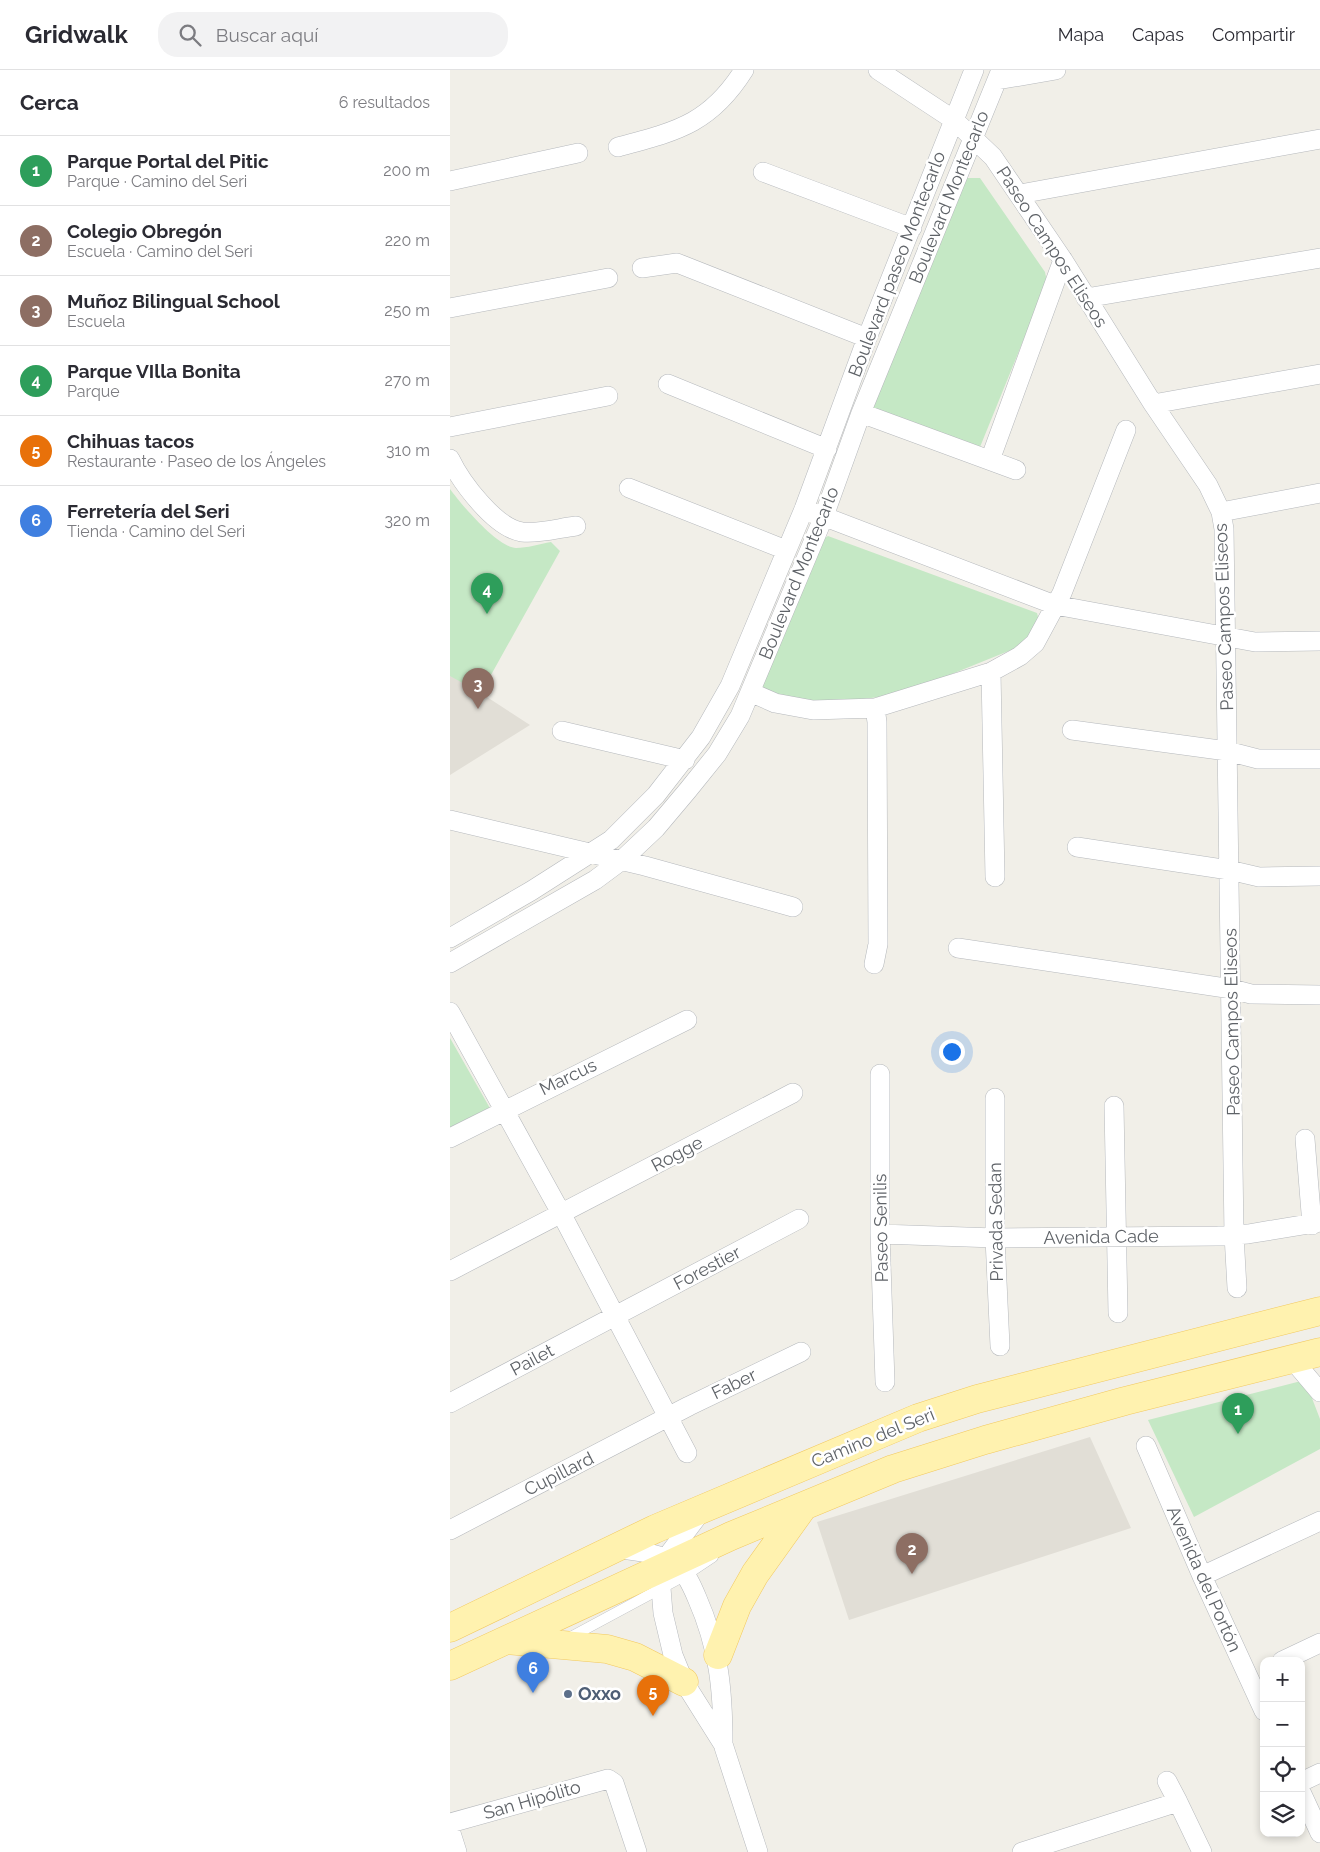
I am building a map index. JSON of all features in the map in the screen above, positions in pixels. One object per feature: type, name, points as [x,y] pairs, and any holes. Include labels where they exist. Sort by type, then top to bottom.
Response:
[{"type":"main road","name":"Camino del Seri","points":[[450,1628],[614,1548],[703,1508],[948,1408],[1320,1311]]},
{"type":"main road","name":"Camino del Seri","points":[[450,1666],[503,1640],[670,1571],[731,1536],[893,1469],[968,1445],[1125,1401],[1320,1352]]},
{"type":"main road","points":[[718,1655],[737,1606],[756,1574],[803,1507]]},
{"type":"main road","points":[[503,1640],[607,1650],[635,1657],[689,1691]]},
{"type":"street","points":[[618,147],[669,133],[688,125],[712,110],[730,92],[744,70]]},
{"type":"street","name":"Paseo Campos Eliseos","points":[[878,70],[954,120],[993,157],[1020,194],[1153,404],[1208,485],[1221,512],[1224,529],[1234,1235],[1237,1288]]},
{"type":"street","name":"Boulevard paseo Montecarlo","points":[[450,938],[593,853],[633,820],[685,760],[730,686],[804,509],[867,338],[974,70]]},
{"type":"street","points":[[999,75],[1056,70]]},
{"type":"street","name":"Boulevard Montecarlo","points":[[450,963],[595,880],[622,860],[656,828],[716,754],[740,716],[824,516],[861,413],[999,75]]},
{"type":"street","points":[[1020,194],[1320,139]]},
{"type":"street","points":[[450,181],[578,153]]},
{"type":"street","points":[[763,172],[912,228]]},
{"type":"street","points":[[1086,298],[1320,258]]},
{"type":"street","points":[[990,460],[1063,260]]},
{"type":"street","points":[[642,268],[676,263],[867,338]]},
{"type":"street","points":[[450,308],[608,278]]},
{"type":"street","points":[[1153,404],[1320,374]]},
{"type":"street","points":[[668,384],[827,449]]},
{"type":"street","points":[[450,427],[608,396]]},
{"type":"street","points":[[861,413],[1016,470]]},
{"type":"street","points":[[750,692],[775,702],[813,710],[875,708],[991,672],[1020,656],[1035,643],[1055,605],[1126,430]]},
{"type":"street","points":[[450,459],[457,474],[477,497],[499,521],[511,529],[535,532],[576,526]]},
{"type":"street","points":[[629,488],[786,550]]},
{"type":"street","points":[[1221,512],[1320,493]]},
{"type":"street","points":[[804,509],[1055,605],[1255,642],[1320,641]]},
{"type":"street","points":[[991,672],[995,877]]},
{"type":"street","points":[[874,964],[878,944],[877,722],[875,708]]},
{"type":"street","points":[[1072,730],[1227,751],[1258,759],[1320,759]]},
{"type":"street","points":[[562,731],[685,760]]},
{"type":"street","points":[[450,820],[622,860],[793,907]]},
{"type":"street","points":[[1077,847],[1272,878],[1320,876]]},
{"type":"street","points":[[958,948],[1232,989],[1251,994],[1320,995]]},
{"type":"street","points":[[450,1012],[561,1213],[687,1453]]},
{"type":"street","name":"Marcus","points":[[450,1138],[504,1109],[687,1020]]},
{"type":"street","name":"Paseo Senilis","points":[[880,1074],[880,1234],[885,1382]]},
{"type":"street","name":"Rogge","points":[[450,1271],[793,1093]]},
{"type":"street","name":"Privada Sedan","points":[[995,1098],[995,1238],[1000,1346]]},
{"type":"street","points":[[1114,1106],[1115,1236],[1118,1313]]},
{"type":"street","points":[[1305,1140],[1316,1224]]},
{"type":"street","name":"Forestier","points":[[614,1316],[799,1219]]},
{"type":"street","name":"Avenida Cade","points":[[880,1234],[995,1238],[1234,1235],[1316,1224]]},
{"type":"street","name":"Pailet","points":[[450,1403],[614,1316]]},
{"type":"street","name":"Faber","points":[[667,1417],[801,1352]]},
{"type":"street","points":[[1292,1359],[1320,1392]]},
{"type":"street","name":"Cupillard","points":[[450,1530],[667,1417]]},
{"type":"street","name":"Avenida del Portón","points":[[1146,1446],[1202,1576],[1256,1673],[1262,1702]]},
{"type":"street","points":[[703,1508],[670,1571],[667,1636],[689,1691],[723,1744],[758,1852]]},
{"type":"street","points":[[1202,1576],[1320,1521]]},
{"type":"street","points":[[614,1548],[670,1571],[702,1608],[718,1655],[723,1693],[723,1744]]},
{"type":"street","points":[[1290,1657],[1320,1643]]},
{"type":"street","points":[[689,1691],[723,1693]]},
{"type":"street","points":[[1305,1780],[1320,1773]]},
{"type":"street","name":"San Hipólito","points":[[450,1823],[608,1779],[614,1783],[637,1852]]},
{"type":"street","points":[[1167,1781],[1202,1852]]},
{"type":"street","points":[[1305,1801],[1320,1833]]},
{"type":"street","points":[[1022,1852],[1178,1802]]},
{"type":"street","points":[[450,1830],[457,1852]]},
{"type":"lane","points":[[557,1644],[670,1571]]},
{"type":"shaded area","points":[[450,673],[530,725],[450,775]]},
{"type":"shaded area","points":[[1090,1437],[1131,1528],[849,1620],[817,1522]]},
{"type":"green space","points":[[964,178],[980,178],[1045,272],[1047,282],[980,447],[872,415],[869,404]]},
{"type":"green space","points":[[450,489],[480,524],[508,546],[520,548],[551,542],[560,551],[481,693],[450,676]]},
{"type":"green space","points":[[828,536],[1037,613],[1040,625],[1016,648],[905,693],[817,706],[768,696],[760,682],[818,542]]},
{"type":"green space","points":[[450,1038],[491,1110],[450,1130]]},
{"type":"green space","points":[[1305,1380],[1320,1419],[1320,1449],[1194,1517],[1148,1420]]},
{"type":"place","name":"Parque VIlla Bonita","points":[[487,614]]},
{"type":"place","name":"Muñoz Bilingual School","points":[[478,709]]},
{"type":"place","name":"Parque Portal del Pitic","points":[[1238,1434]]},
{"type":"place","name":"Colegio Obregón","points":[[912,1574]]},
{"type":"place","name":"Ferretería del Seri","points":[[533,1693]]},
{"type":"place","name":"Oxxo","points":[[568,1694]]},
{"type":"place","name":"Chihuas tacos","points":[[653,1716]]}]
